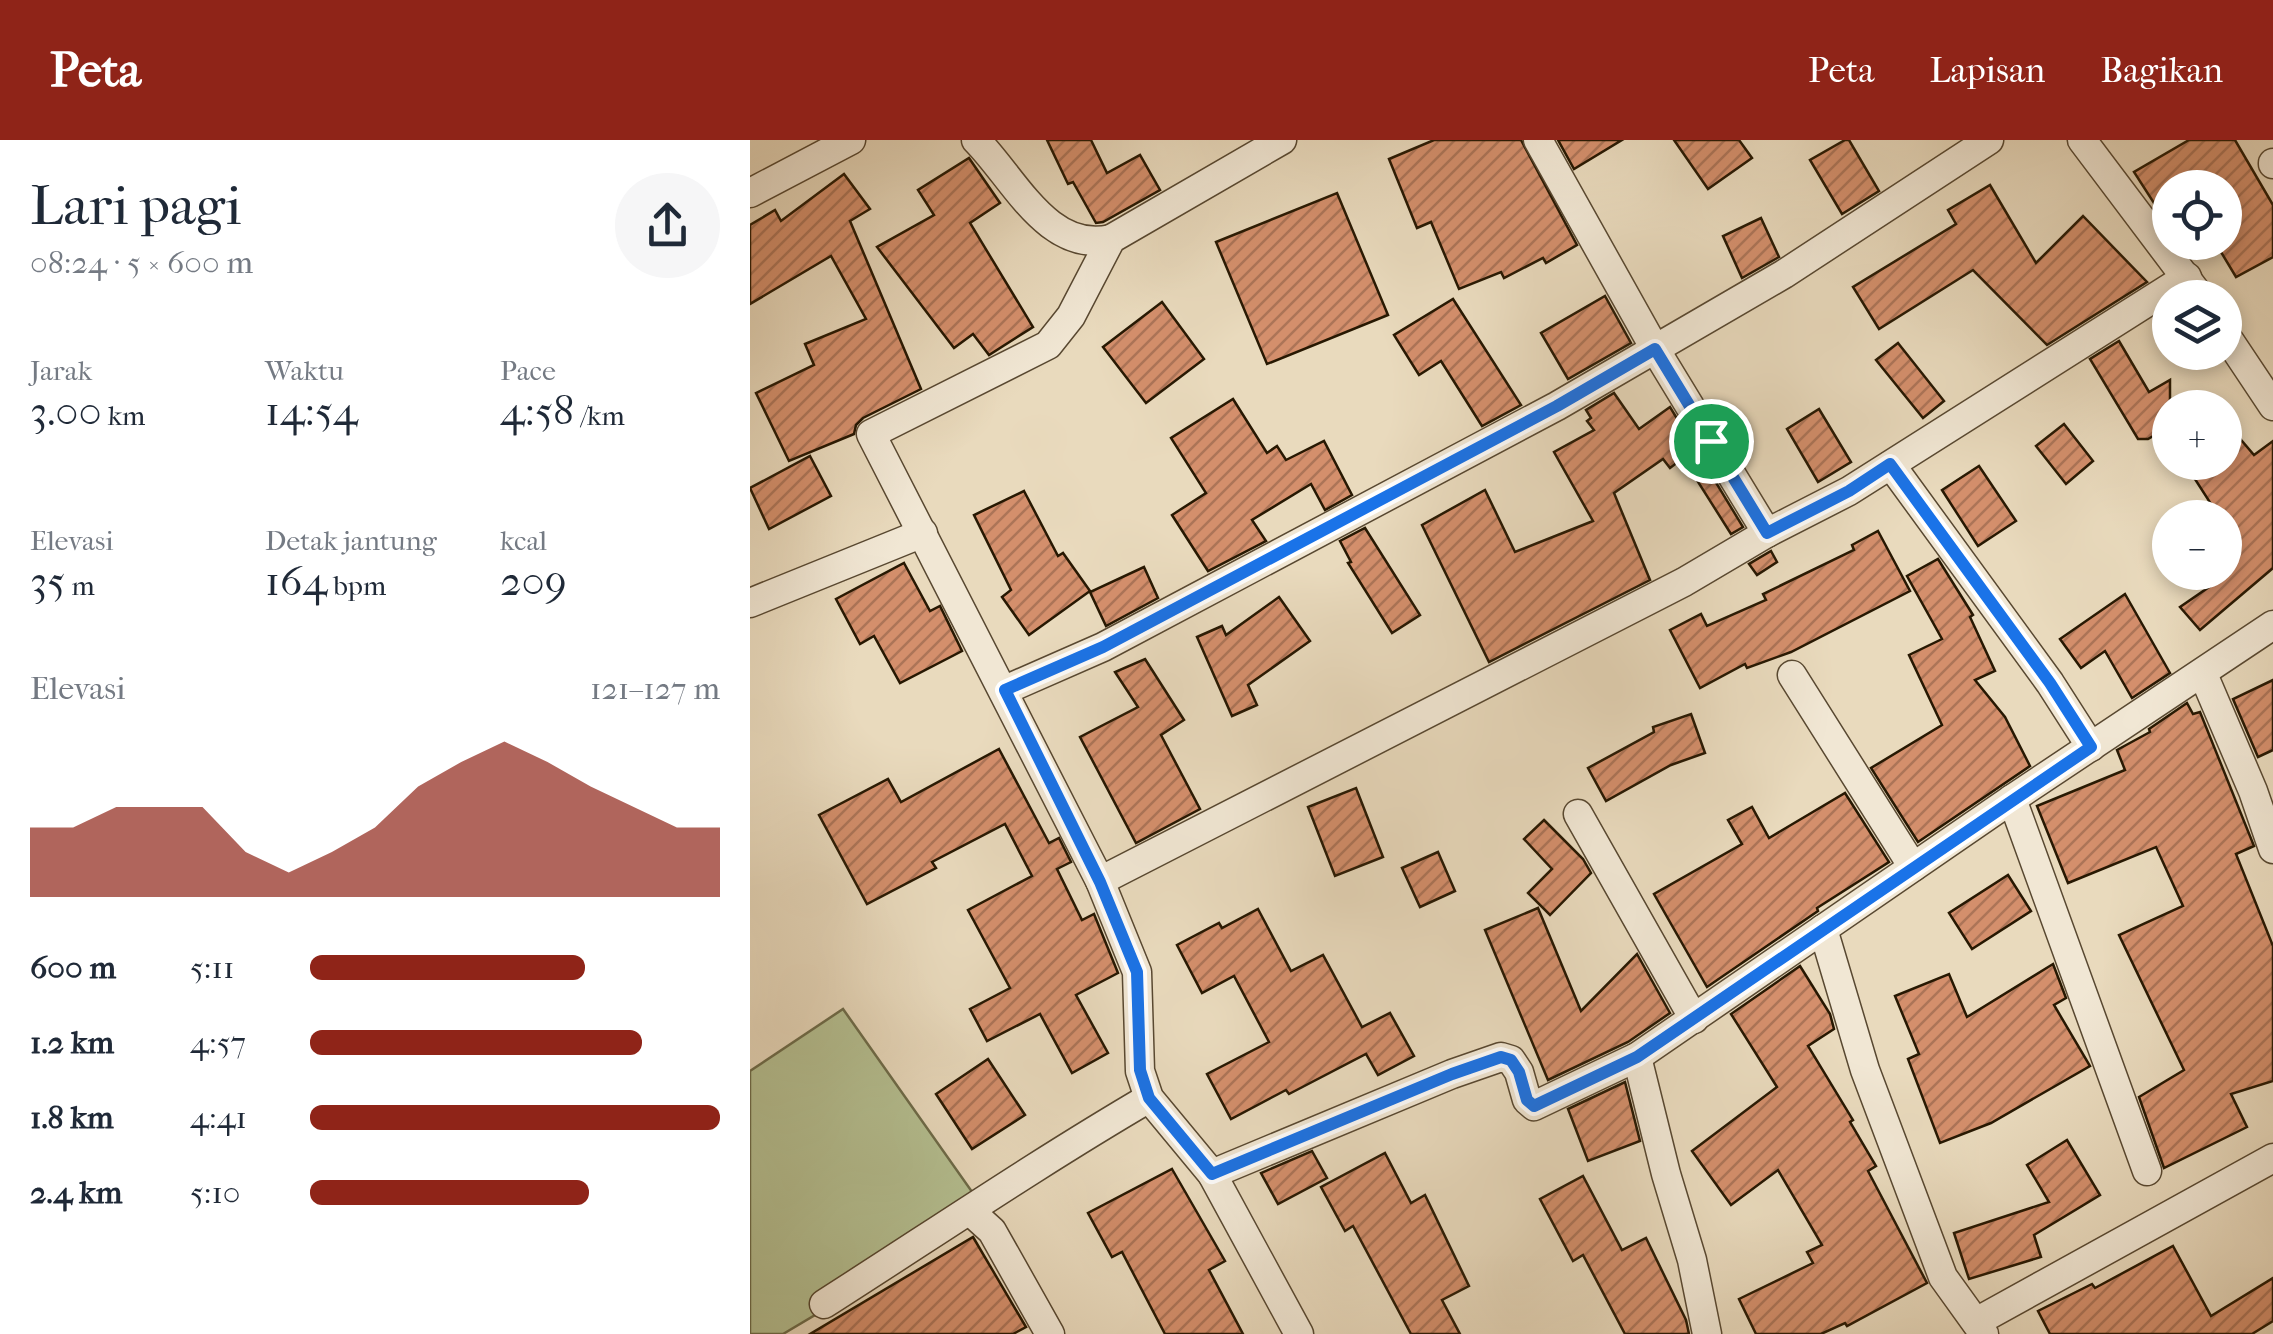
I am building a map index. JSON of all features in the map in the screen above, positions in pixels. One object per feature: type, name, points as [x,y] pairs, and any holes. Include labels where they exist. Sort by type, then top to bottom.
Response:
[{"type":"street","points":[[750,194],[851,140]]},
{"type":"street","points":[[976,140],[1056,229],[1092,244],[1111,239],[1282,140]]},
{"type":"street","points":[[1538,140],[1655,349],[1767,533]]},
{"type":"street","points":[[1005,690],[1103,647],[1557,406],[1784,274],[1989,140]]},
{"type":"street","points":[[2082,140],[2189,280]]},
{"type":"street","points":[[1111,239],[1071,316],[1048,345],[871,434],[1100,882],[1137,972],[1140,1070],[1149,1098],[1212,1174],[1299,1334]]},
{"type":"street","points":[[1100,882],[1684,582],[1849,491],[2152,311]]},
{"type":"street","points":[[2242,360],[2273,406]]},
{"type":"street","points":[[1890,464],[2050,683],[2091,747]]},
{"type":"street","points":[[750,603],[924,534]]},
{"type":"street","points":[[1212,1174],[1501,1057],[1511,1060],[1527,1100],[1534,1106],[1637,1057],[2273,625]]},
{"type":"street","points":[[2203,674],[2253,791],[2273,850]]},
{"type":"street","points":[[1792,675],[1914,867]]},
{"type":"street","points":[[2012,799],[2146,1171]]},
{"type":"street","points":[[1578,814],[1694,1019]]},
{"type":"street","points":[[1823,929],[1865,1070],[1943,1277],[1980,1328],[2273,1158]]},
{"type":"street","points":[[1637,1057],[1708,1334]]},
{"type":"street","points":[[824,1304],[970,1211],[1035,1164],[1149,1098]]},
{"type":"street","points":[[970,1211],[992,1232],[1050,1334]]},
{"type":"green space","points":[[843,1009],[987,1213],[783,1334],[750,1334],[750,1071]]},
{"type":"building","points":[[1047,140],[1091,140],[1107,173],[1140,155],[1160,190],[1096,223],[1073,182],[1068,184]]},
{"type":"building","points":[[1434,140],[1521,140],[1577,245],[1546,263],[1543,258],[1504,278],[1501,272],[1459,289],[1431,222],[1417,228],[1389,159]]},
{"type":"building","points":[[1558,140],[1622,140],[1574,169]]},
{"type":"building","points":[[1674,140],[1739,140],[1752,158],[1708,189]]},
{"type":"building","points":[[1849,140],[1879,191],[1842,214],[1810,160]]},
{"type":"building","points":[[2189,140],[2235,140],[2273,205],[2273,257],[2236,277],[2226,260],[2242,260],[2242,170],[2152,170],[2152,200],[2134,172]]},
{"type":"building","points":[[969,158],[1000,203],[970,223],[1033,327],[989,355],[973,334],[954,348],[877,247],[934,215],[918,190]]},
{"type":"building","points":[[844,174],[870,209],[850,221],[921,389],[863,418],[854,434],[789,461],[756,393],[814,365],[805,344],[866,319],[831,256],[750,304],[750,225],[775,210],[781,221]]},
{"type":"building","points":[[1990,185],[2036,263],[2083,216],[2147,282],[2047,345],[1973,270],[1879,329],[1853,287],[1956,224],[1948,210]]},
{"type":"building","points":[[1337,193],[1388,315],[1267,364],[1216,242]]},
{"type":"building","points":[[1761,218],[1779,257],[1742,278],[1723,236]]},
{"type":"building","points":[[1605,296],[1631,343],[1568,379],[1541,333]]},
{"type":"building","points":[[1453,299],[1521,405],[1482,426],[1441,361],[1419,375],[1394,335]]},
{"type":"building","points":[[1162,302],[1204,359],[1146,403],[1103,347]]},
{"type":"building","points":[[2119,341],[2149,392],[2152,390],[2152,437],[2138,439],[2090,359]]},
{"type":"building","points":[[1898,343],[1944,401],[1923,418],[1876,360]]},
{"type":"building","points":[[2170,380],[2170,390],[2152,390]]},
{"type":"building","points":[[1614,393],[1639,429],[1670,407],[1743,527],[1731,534],[1683,458],[1670,468],[1663,459],[1614,493],[1650,580],[1489,662],[1422,525],[1485,490],[1515,552],[1593,521],[1554,452],[1594,430],[1587,421],[1591,418],[1586,410]]},
{"type":"building","points":[[1233,399],[1267,453],[1277,446],[1286,460],[1324,441],[1352,495],[1325,510],[1311,484],[1252,520],[1266,541],[1208,571],[1172,515],[1206,493],[1171,438]]},
{"type":"building","points":[[1819,409],[1851,462],[1818,482],[1787,429]]},
{"type":"building","points":[[2064,424],[2093,461],[2066,484],[2036,446]]},
{"type":"building","points":[[2242,441],[2254,455],[2273,441],[2273,568],[2200,630],[2180,607],[2205,590],[2242,590],[2242,500],[2208,500],[2196,480],[2242,480]]},
{"type":"building","points":[[810,456],[831,496],[769,529],[750,488]]},
{"type":"building","points":[[1979,466],[2016,521],[1978,546],[1942,490]]},
{"type":"building","points":[[1024,491],[1058,556],[1063,553],[1090,591],[1029,635],[1002,597],[1011,590],[974,515]]},
{"type":"building","points":[[1365,528],[1420,615],[1392,633],[1348,563],[1351,562],[1340,541]]},
{"type":"building","points":[[1878,531],[1910,591],[1791,652],[1747,668],[1745,664],[1700,688],[1670,630],[1701,614],[1707,626],[1766,600],[1763,594],[1854,550],[1852,545]]},
{"type":"building","points":[[1771,551],[1777,562],[1757,575],[1749,564]]},
{"type":"building","points":[[1938,559],[1973,615],[1970,617],[1995,671],[1975,680],[2005,717],[2030,766],[1918,842],[1871,768],[1942,725],[1909,655],[1942,639],[1907,576]]},
{"type":"building","points":[[904,563],[930,611],[940,606],[962,651],[900,683],[874,636],[860,644],[836,599]]},
{"type":"building","points":[[1144,567],[1158,598],[1106,626],[1090,592]]},
{"type":"building","points":[[2125,594],[2170,673],[2132,698],[2105,651],[2081,668],[2060,639]]},
{"type":"building","points":[[1279,597],[1310,641],[1248,685],[1257,705],[1232,716],[1197,637],[1222,626],[1226,635]]},
{"type":"building","points":[[1145,659],[1184,720],[1161,735],[1200,809],[1136,843],[1080,737],[1138,707],[1115,672]]},
{"type":"building","points":[[2273,680],[2273,750],[2258,757],[2233,699]]},
{"type":"building","points":[[2187,703],[2193,714],[2200,712],[2254,846],[2236,854],[2273,946],[2273,1081],[2231,1094],[2247,1127],[2164,1168],[2139,1097],[2184,1070],[2119,935],[2183,906],[2156,847],[2068,883],[2037,806],[2125,770],[2117,750],[2150,732]]},
{"type":"building","points":[[1691,714],[1705,753],[1671,765],[1606,801],[1588,768],[1654,732],[1653,727]]},
{"type":"building","points":[[999,749],[1049,843],[1059,838],[1071,862],[1057,869],[1082,920],[1094,914],[1118,973],[1076,995],[1108,1053],[1072,1073],[1040,1014],[987,1041],[970,1009],[1010,988],[968,910],[1032,876],[1005,824],[932,862],[936,868],[867,904],[819,815],[888,779],[901,802]]},
{"type":"building","points":[[1356,788],[1383,857],[1335,876],[1308,807]]},
{"type":"building","points":[[1845,793],[1889,862],[1707,987],[1654,894],[1742,844],[1728,820],[1752,807],[1769,838]]},
{"type":"building","points":[[1544,820],[1583,859],[1591,873],[1550,915],[1528,893],[1552,869],[1524,839]]},
{"type":"building","points":[[1438,852],[1455,891],[1420,907],[1402,868]]},
{"type":"building","points":[[2008,875],[2031,911],[1972,949],[1949,913]]},
{"type":"building","points":[[1538,908],[1581,1011],[1637,954],[1670,1013],[1628,1042],[1548,1080],[1485,930]]},
{"type":"building","points":[[1258,909],[1291,971],[1323,955],[1362,1027],[1390,1013],[1414,1056],[1378,1075],[1366,1054],[1231,1119],[1207,1074],[1269,1042],[1234,976],[1202,993],[1177,945],[1219,923],[1222,928]]},
{"type":"building","points":[[2053,964],[2066,998],[2054,1005],[2090,1066],[1991,1123],[1940,1143],[1908,1059],[1919,1054],[1895,996],[1949,974],[1967,1017]]},
{"type":"building","points":[[1800,966],[1830,1014],[1834,1029],[1808,1046],[1853,1120],[1850,1122],[1876,1166],[1868,1171],[1927,1283],[1847,1326],[1845,1323],[1821,1334],[1756,1334],[1739,1299],[1813,1263],[1807,1252],[1822,1245],[1778,1170],[1731,1205],[1692,1151],[1777,1087],[1731,1014]]},
{"type":"building","points":[[988,1059],[1025,1115],[972,1149],[936,1094]]},
{"type":"building","points":[[1625,1082],[1640,1141],[1588,1161],[1568,1109]]},
{"type":"building","points":[[2067,1140],[2100,1195],[2034,1235],[2041,1257],[1969,1279],[1954,1233],[2049,1202],[2027,1165]]},
{"type":"building","points":[[1312,1151],[1327,1178],[1278,1204],[1261,1173]]},
{"type":"building","points":[[1385,1153],[1411,1203],[1425,1195],[1469,1286],[1442,1300],[1460,1334],[1411,1334],[1353,1226],[1345,1231],[1321,1187]]},
{"type":"building","points":[[1172,1169],[1225,1261],[1209,1270],[1243,1334],[1165,1334],[1122,1252],[1112,1257],[1088,1213]]},
{"type":"building","points":[[1583,1176],[1622,1250],[1646,1238],[1689,1334],[1625,1334],[1583,1255],[1573,1261],[1540,1199]]},
{"type":"building","points":[[973,1237],[1026,1327],[1013,1334],[810,1334]]},
{"type":"building","points":[[2173,1246],[2211,1316],[2273,1278],[2273,1321],[2252,1334],[2050,1334],[2038,1311],[2092,1284],[2095,1288]]},
{"type":"route","points":[[1655,349],[1711,441],[1767,533],[1849,491],[1890,464],[2050,683],[2091,747],[1637,1057],[1587,1083],[1534,1106],[1527,1100],[1511,1060],[1501,1057],[1212,1174],[1149,1098],[1140,1070],[1137,972],[1100,882],[1005,690],[1103,647],[1557,406],[1655,349]]}]
